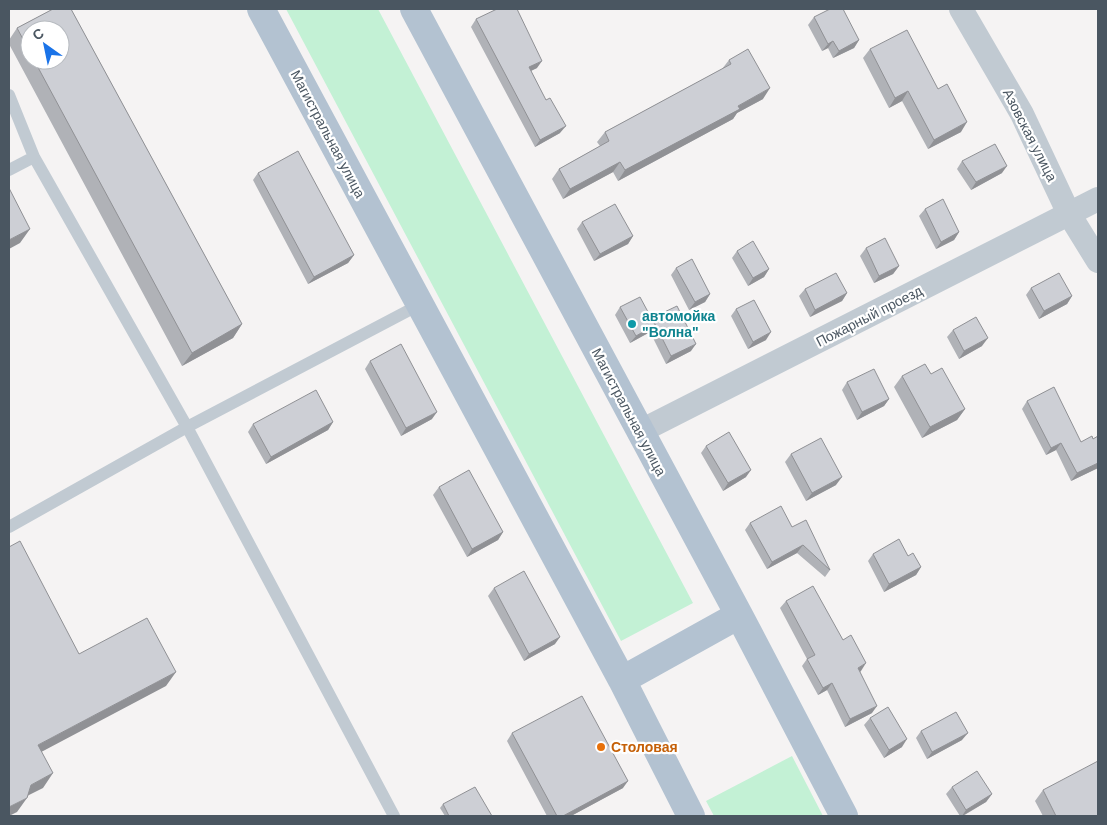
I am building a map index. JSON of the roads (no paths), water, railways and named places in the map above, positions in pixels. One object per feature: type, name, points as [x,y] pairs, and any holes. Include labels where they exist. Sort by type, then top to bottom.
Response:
[{"type":"main road","name":"Магистральная улица","points":[[261,9],[622,680],[691,816]]},
{"type":"main road","name":"Магистральная улица","points":[[414,9],[639,432],[739,615],[844,816]]},
{"type":"main road","points":[[622,680],[739,615]]},
{"type":"street","name":"Азовская улица","points":[[962,9],[1022,114],[1069,214],[1098,261]]},
{"type":"street","name":"Пожарный проезд","points":[[639,432],[1098,199]]},
{"type":"lane","points":[[9,95],[34,157],[187,427],[394,816]]},
{"type":"lane","points":[[9,170],[34,157]]},
{"type":"lane","points":[[9,527],[187,427],[419,305]]},
{"type":"place","name":"автомойка \"Волна\"","points":[[632,324]]},
{"type":"place","name":"Столовая","points":[[601,747]]}]
